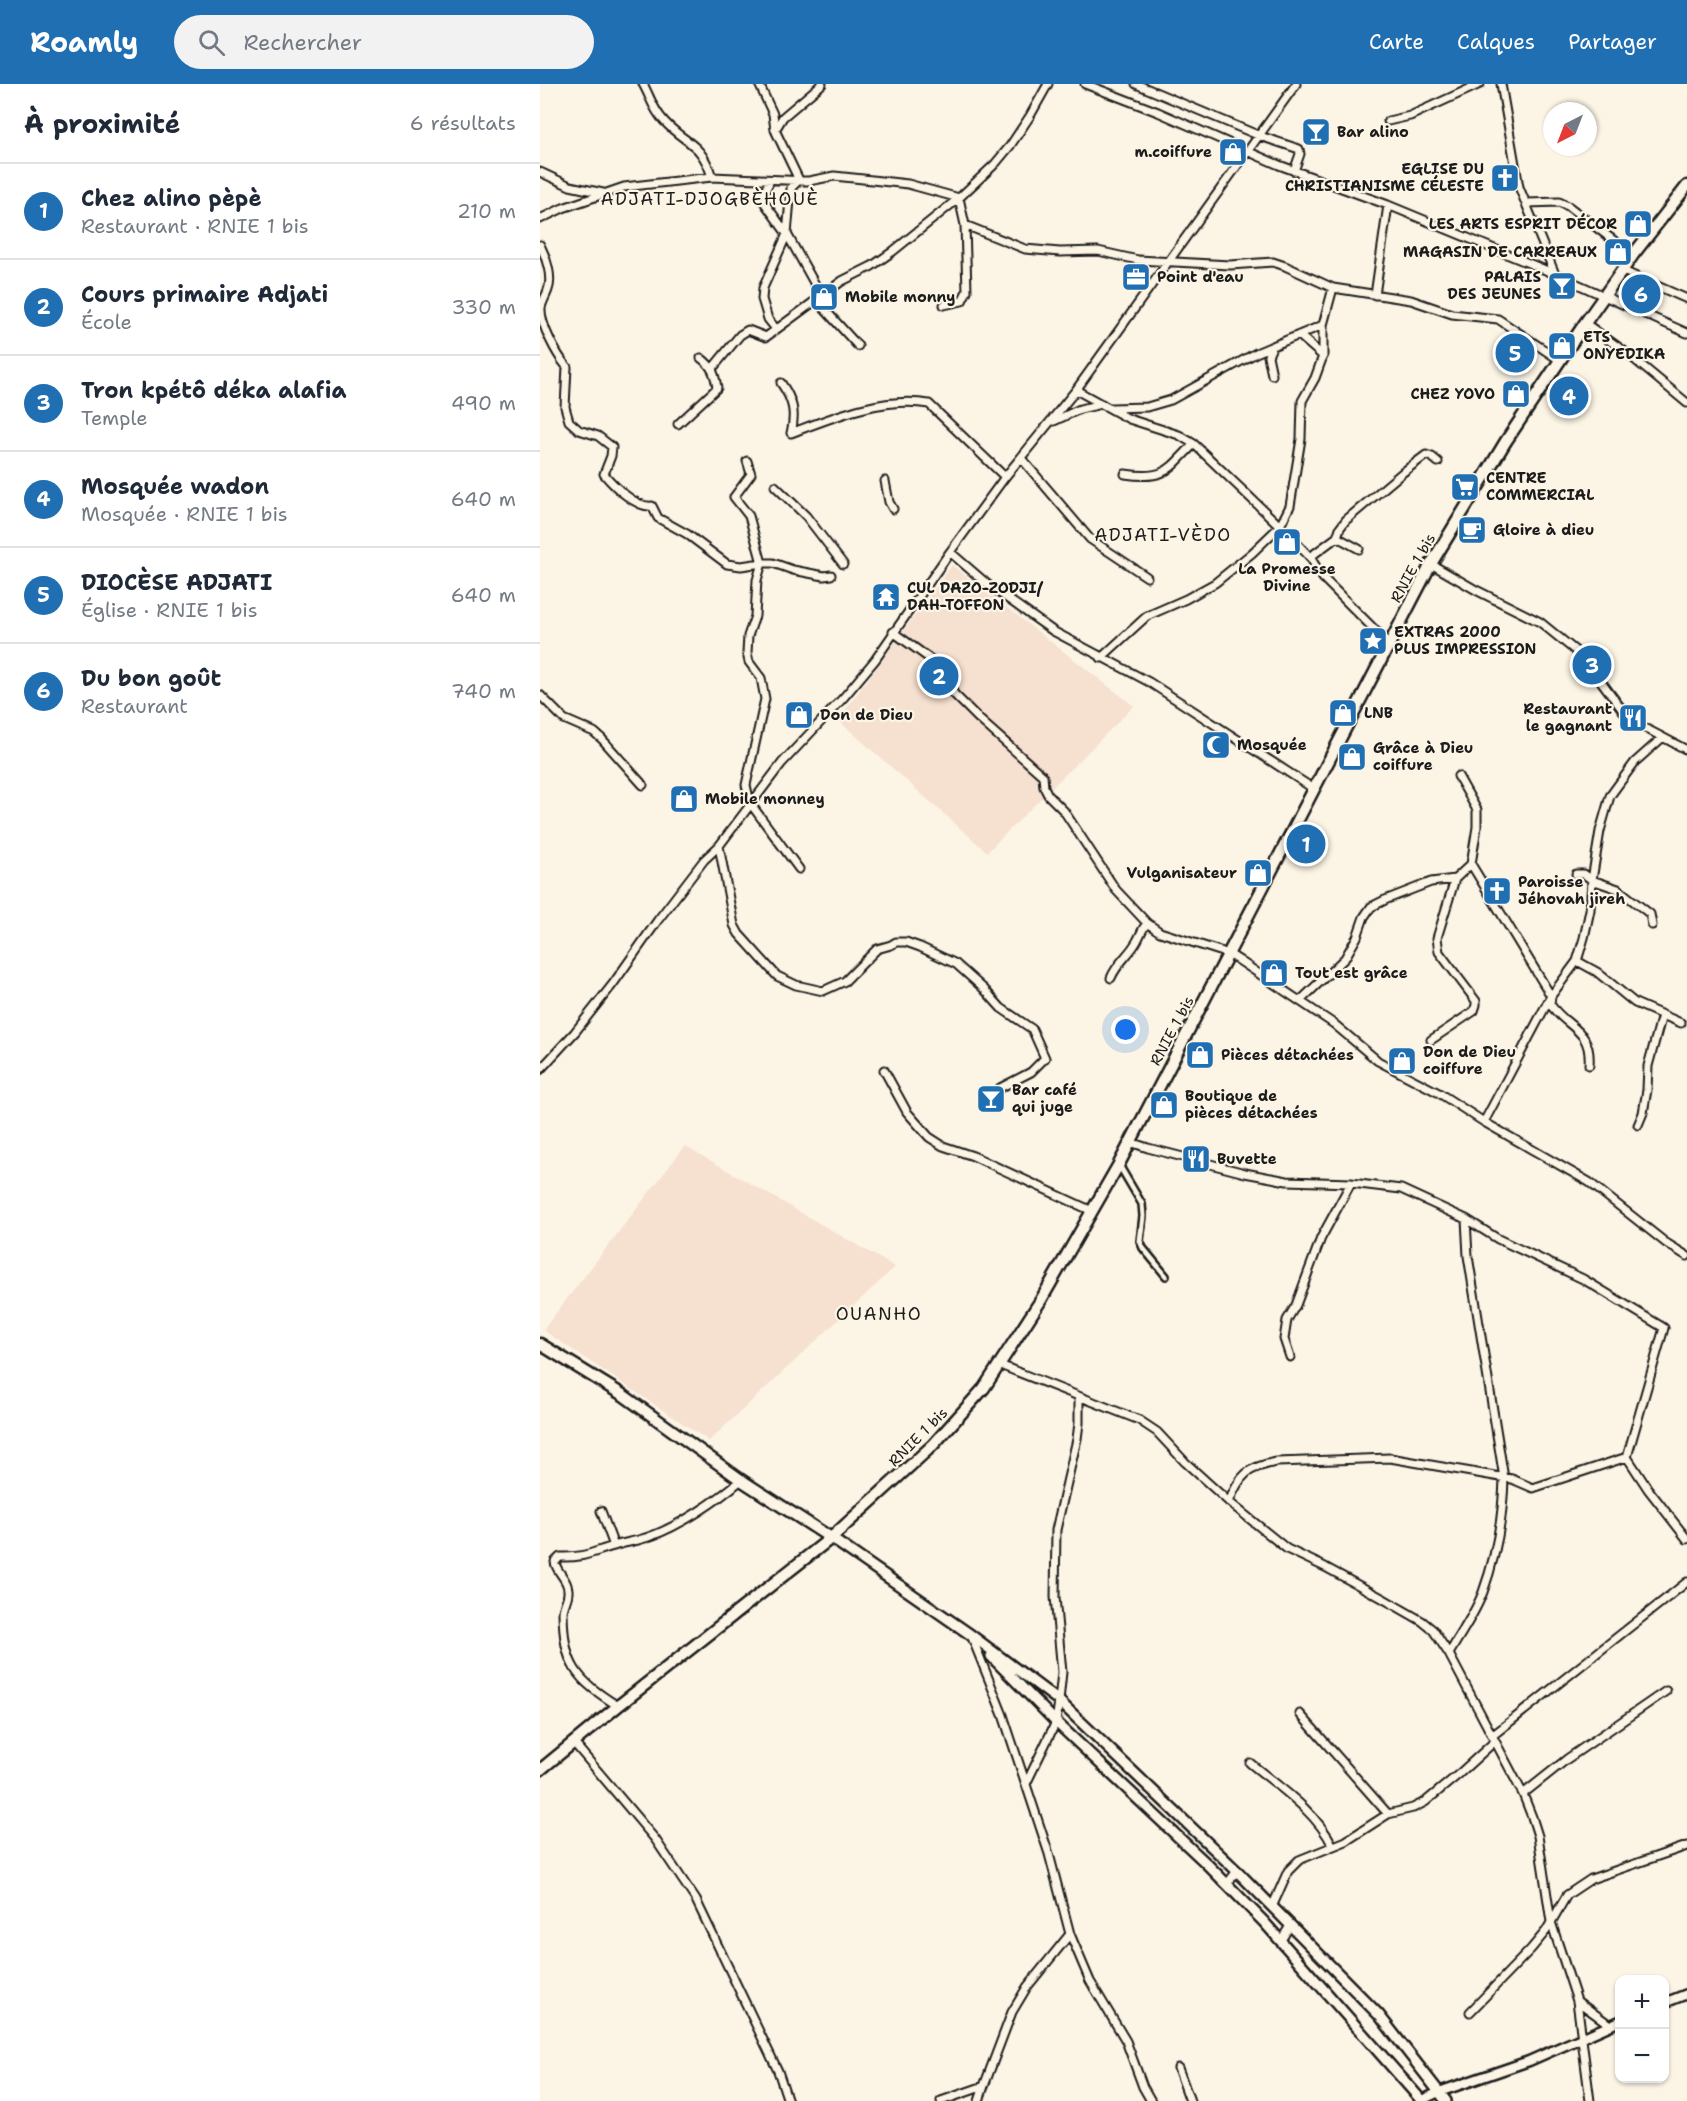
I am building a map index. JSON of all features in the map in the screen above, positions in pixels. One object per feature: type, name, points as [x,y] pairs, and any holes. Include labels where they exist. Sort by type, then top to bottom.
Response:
[{"type":"main road","name":"RNIE 1 bis","points":[[540,1770],[831,1538],[933,1445],[966,1410],[1000,1365],[1041,1300],[1119,1164],[1431,564],[1494,460],[1585,323],[1633,255],[1687,186]]},
{"type":"main road","points":[[540,1344],[623,1395],[741,1480],[831,1538],[971,1635],[1059,1701],[1237,1871],[1380,2016],[1446,2101]]},
{"type":"main road","points":[[971,1635],[1056,1722],[1227,1884],[1281,1940],[1421,2101]]},
{"type":"street","points":[[643,84],[652,105],[671,128],[698,148],[707,161],[712,177]]},
{"type":"street","points":[[759,84],[772,114],[775,130],[799,180]]},
{"type":"street","points":[[775,130],[783,117],[822,84]]},
{"type":"street","points":[[712,369],[748,330],[766,337],[842,281],[872,266],[892,252],[959,198],[995,164],[1010,146],[1048,84]]},
{"type":"street","points":[[1085,84],[1158,112],[1294,171],[1389,206],[1555,274],[1687,333]]},
{"type":"street","points":[[1136,84],[1299,150],[1300,154],[1294,171]]},
{"type":"street","points":[[540,1070],[575,1032],[613,984],[704,860],[719,846],[782,763],[875,660],[950,552],[1005,477],[1076,390],[1296,84]]},
{"type":"street","points":[[1388,121],[1410,116],[1480,84]]},
{"type":"street","points":[[1501,84],[1519,187],[1555,274]]},
{"type":"street","points":[[540,172],[570,186],[606,193]]},
{"type":"street","points":[[540,219],[563,208],[624,187],[712,177],[809,181],[834,176],[908,184],[959,198]]},
{"type":"street","points":[[770,180],[763,196],[764,202],[787,234],[820,299],[858,346]]},
{"type":"street","points":[[776,329],[768,319],[762,299],[764,288],[787,234],[791,188],[799,180]]},
{"type":"street","points":[[944,305],[962,301],[966,297],[965,225],[959,198]]},
{"type":"street","points":[[1527,203],[1559,202],[1568,206],[1633,255]]},
{"type":"street","points":[[1375,295],[1389,206]]},
{"type":"street","points":[[965,225],[1025,249],[1060,252],[1098,250],[1138,260],[1230,265],[1273,262],[1334,288],[1411,300],[1452,314],[1498,319],[1561,361]]},
{"type":"street","points":[[540,245],[547,259],[550,288],[542,298],[540,309],[544,328],[557,355],[567,366],[565,407],[569,421],[579,430],[598,436],[612,447],[604,474],[623,494],[646,507],[652,506],[658,518],[687,534],[727,564],[741,567],[762,563],[824,576],[831,575]]},
{"type":"street","points":[[1623,271],[1687,299]]},
{"type":"street","points":[[1101,658],[1147,616],[1186,599],[1215,582],[1252,553],[1280,526],[1290,506],[1301,439],[1302,401],[1315,378],[1323,356],[1323,325],[1334,288]]},
{"type":"street","points":[[1585,323],[1687,403]]},
{"type":"street","points":[[1043,430],[1060,417],[1080,409],[1106,406],[1147,407],[1171,400],[1256,353],[1323,325]]},
{"type":"street","points":[[1299,336],[1323,356]]},
{"type":"street","points":[[1272,347],[1268,356],[1272,375]]},
{"type":"street","points":[[678,424],[717,388],[710,364],[701,358]]},
{"type":"street","points":[[782,383],[792,400],[794,410],[791,433],[815,423],[887,404],[912,401],[929,404],[1005,477]]},
{"type":"street","points":[[1076,390],[1129,419],[1179,435],[1194,444],[1280,526],[1310,557],[1323,579],[1389,644]]},
{"type":"street","points":[[1125,474],[1156,476],[1174,466],[1194,444]]},
{"type":"street","points":[[1310,557],[1337,537],[1346,520],[1402,472],[1426,455],[1438,462]]},
{"type":"street","points":[[1021,458],[1090,539],[1147,578]]},
{"type":"street","points":[[747,461],[751,474],[734,497],[749,516],[762,563],[755,616],[748,636],[747,653],[749,662],[761,678],[765,699],[746,785],[750,803],[799,869]]},
{"type":"street","points":[[885,481],[892,509]]},
{"type":"street","points":[[775,486],[806,516],[843,564]]},
{"type":"street","points":[[1337,537],[1359,549]]},
{"type":"street","points":[[950,552],[987,584],[1053,632],[1149,682],[1314,789]]},
{"type":"street","points":[[1431,564],[1476,590],[1540,622],[1582,657],[1624,712],[1643,727],[1687,750]]},
{"type":"street","points":[[893,632],[944,669],[954,694],[1043,776],[1044,787],[1048,795],[1064,811],[1116,890],[1147,923],[1160,932],[1229,954],[1334,1024],[1372,1058],[1439,1093],[1484,1122],[1589,1182],[1666,1243],[1687,1256]]},
{"type":"street","points":[[540,695],[564,719],[594,732],[643,785]]},
{"type":"street","points":[[1484,1122],[1551,996],[1577,961],[1590,910],[1599,831],[1610,796],[1635,762],[1662,738]]},
{"type":"street","points":[[1431,1040],[1474,1011],[1476,1005],[1476,1001],[1439,952],[1437,938],[1455,879],[1471,864],[1478,827],[1477,810],[1458,776]]},
{"type":"street","points":[[719,846],[734,925],[745,941],[777,976],[796,985],[823,991],[845,981],[877,949],[896,942],[906,942],[920,947],[957,964],[967,972],[1001,1008],[1032,1029],[1045,1058],[1031,1072],[1000,1088]]},
{"type":"street","points":[[1471,864],[1551,996],[1550,1004],[1581,1034],[1586,1042],[1590,1049],[1589,1065]]},
{"type":"street","points":[[1576,874],[1584,874],[1592,880],[1617,889],[1650,914],[1652,925]]},
{"type":"street","points":[[1300,1001],[1345,958],[1357,937],[1364,917],[1377,903],[1431,882],[1455,879]]},
{"type":"street","points":[[1111,978],[1116,967],[1137,941],[1147,923]]},
{"type":"street","points":[[1577,961],[1597,972],[1635,1003],[1681,1023]]},
{"type":"street","points":[[1638,1125],[1643,1113],[1647,1090],[1648,1066],[1662,1016]]},
{"type":"street","points":[[884,1070],[907,1112],[929,1137],[943,1146],[973,1156],[1092,1211]]},
{"type":"street","points":[[1130,1142],[1201,1162],[1287,1181],[1351,1183],[1401,1189],[1466,1219],[1498,1239],[1583,1279],[1664,1328],[1627,1457],[1648,1489],[1687,1539]]},
{"type":"street","points":[[1119,1164],[1142,1204],[1140,1241],[1166,1276]]},
{"type":"street","points":[[1290,1357],[1284,1339],[1287,1320],[1296,1305],[1321,1238],[1351,1183]]},
{"type":"street","points":[[1449,1654],[1482,1593],[1504,1507],[1504,1478],[1468,1256],[1466,1219]]},
{"type":"street","points":[[1000,1365],[1139,1420],[1156,1432],[1229,1502],[1287,1549],[1325,1567],[1422,1621],[1433,1630],[1449,1654],[1532,1817],[1538,1836],[1551,1922],[1577,2001],[1580,2039],[1590,2101]]},
{"type":"street","points":[[1026,1784],[1056,1722],[1059,1701],[1062,1672],[1056,1597],[1056,1530],[1078,1431],[1079,1397]]},
{"type":"street","points":[[1229,1502],[1236,1484],[1247,1472],[1261,1465],[1277,1462],[1390,1458],[1504,1478],[1533,1488],[1627,1457]]},
{"type":"street","points":[[618,1706],[585,1684],[576,1674],[571,1663],[563,1612],[568,1591],[555,1564],[561,1557],[572,1558],[596,1554],[669,1529],[741,1480]]},
{"type":"street","points":[[601,1511],[614,1546]]},
{"type":"street","points":[[1272,1907],[1293,1864],[1312,1853],[1346,1841],[1388,1814],[1413,1808],[1425,1802],[1459,1774],[1493,1739],[1687,1582]]},
{"type":"street","points":[[971,1635],[1003,1715],[1050,1854],[1070,1934],[1090,1981],[1126,2041],[1143,2087],[1151,2101]]},
{"type":"street","points":[[1522,1794],[1567,1759],[1666,1691]]},
{"type":"street","points":[[1300,1714],[1388,1814]]},
{"type":"street","points":[[574,1743],[655,1839],[696,1900],[777,2071],[788,2101]]},
{"type":"street","points":[[1250,1763],[1310,1814],[1328,1837],[1332,1846]]},
{"type":"street","points":[[1470,2012],[1531,1949],[1567,1895],[1591,1879],[1687,1846]]},
{"type":"street","points":[[1227,1884],[1237,1871]]},
{"type":"street","points":[[1281,1940],[1290,1926]]},
{"type":"street","points":[[979,2101],[1012,2012],[1028,1987],[1070,1934]]},
{"type":"street","points":[[1669,2002],[1687,1995]]},
{"type":"street","points":[[1577,2001],[1610,2025]]},
{"type":"street","points":[[1421,2101],[1438,2092],[1529,2061],[1615,2023]]},
{"type":"street","points":[[1178,2068],[1190,2101]]},
{"type":"street","points":[[941,2101],[984,2086]]},
{"type":"shaded area","points":[[952,565],[1134,706],[987,852],[838,720]]},
{"type":"shaded area","points":[[685,1146],[895,1267],[709,1441],[543,1330]]},
{"type":"place","name":"Bar alino","points":[[1316,132]]},
{"type":"place","name":"m.coiffure","points":[[1233,152]]},
{"type":"place","name":"EGLISE DU CHRISTIANISME CÉLESTE","points":[[1505,178]]},
{"type":"place","name":"LES ARTS ESPRIT DÉCOR","points":[[1638,224]]},
{"type":"place","name":"MAGASIN DE CARREAUX","points":[[1618,252]]},
{"type":"place","name":"Point d'eau","points":[[1136,277]]},
{"type":"place","name":"PALAIS DES JEUNES","points":[[1562,286]]},
{"type":"place","name":"Du bon goût","points":[[1641,294]]},
{"type":"place","name":"Mobile monny","points":[[824,297]]},
{"type":"place","name":"ETS ONYEDIKA","points":[[1562,346]]},
{"type":"place","name":"DIOCÈSE ADJATI","points":[[1515,353]]},
{"type":"place","name":"CHEZ YOVO","points":[[1516,394]]},
{"type":"place","name":"Mosquée wadon","points":[[1569,396]]},
{"type":"place","name":"CENTRE COMMERCIAL","points":[[1465,487]]},
{"type":"place","name":"Gloire à dieu","points":[[1472,530]]},
{"type":"place","name":"La Promesse Divine","points":[[1287,542]]},
{"type":"place","name":"CUL DAZO-ZODJI/ DAH-TOFFON","points":[[886,597]]},
{"type":"place","name":"EXTRAS 2000 PLUS IMPRESSION","points":[[1373,641]]},
{"type":"place","name":"Tron kpétô déka alafia","points":[[1592,665]]},
{"type":"place","name":"Cours primaire Adjati","points":[[939,676]]},
{"type":"place","name":"LNB","points":[[1343,713]]},
{"type":"place","name":"Don de Dieu","points":[[799,715]]},
{"type":"place","name":"Restaurant le gagnant","points":[[1633,718]]},
{"type":"place","name":"Mosquée","points":[[1216,745]]},
{"type":"place","name":"Grâce à Dieu coiffure","points":[[1352,757]]},
{"type":"place","name":"Mobile monney","points":[[684,799]]},
{"type":"place","name":"Chez alino pèpè","points":[[1306,844]]},
{"type":"place","name":"Vulganisateur","points":[[1258,873]]},
{"type":"place","name":"Paroisse Jéhovah jireh","points":[[1497,891]]},
{"type":"place","name":"Tout est grâce","points":[[1274,973]]},
{"type":"place","name":"Pièces détachées","points":[[1200,1055]]},
{"type":"place","name":"Don de Dieu coiffure","points":[[1402,1061]]},
{"type":"place","name":"Bar café qui juge","points":[[991,1099]]},
{"type":"place","name":"Boutique de pièces détachées","points":[[1164,1105]]},
{"type":"place","name":"Buvette","points":[[1196,1159]]},
{"type":"district","name":"ADJATI-DJOGBÈHOUÈ","points":[[710,199]]},
{"type":"district","name":"ADJATI-VÈDO","points":[[1163,535]]},
{"type":"district","name":"OUANHO","points":[[879,1314]]}]
